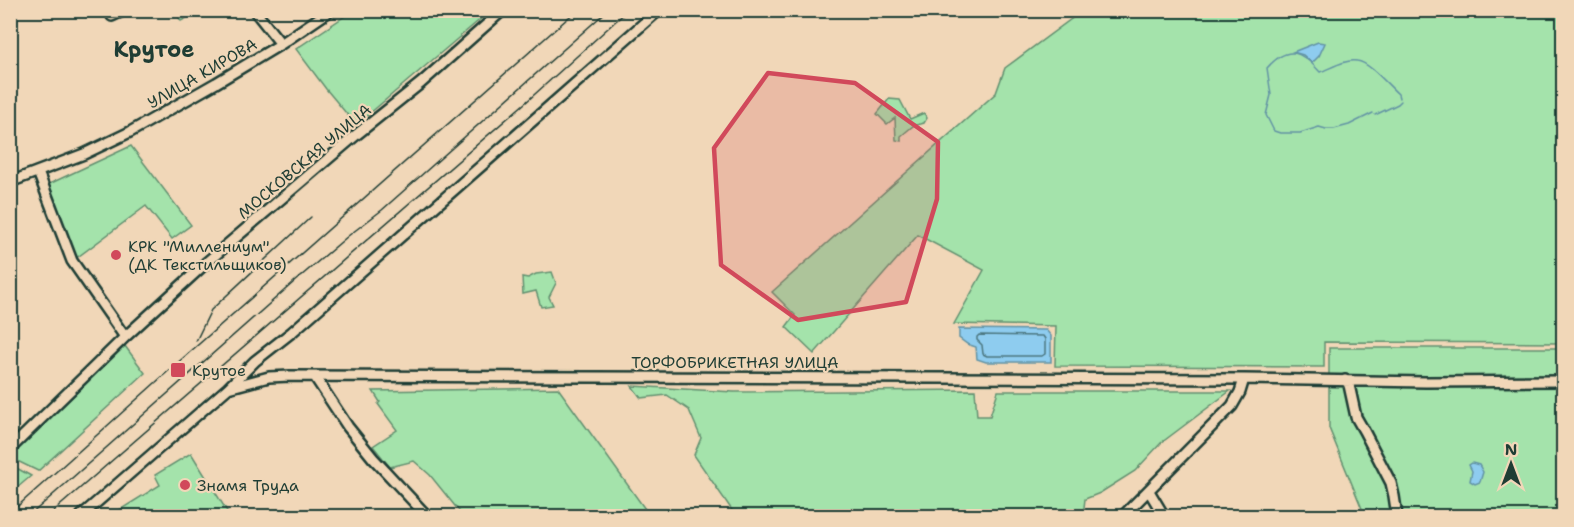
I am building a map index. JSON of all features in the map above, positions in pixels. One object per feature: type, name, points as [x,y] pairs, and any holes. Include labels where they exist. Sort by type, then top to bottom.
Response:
[{"type":"street","points":[[112,16],[125,10]]},
{"type":"street","points":[[254,10],[281,44]]},
{"type":"street","name":"УЛИЦА КИРОВА","points":[[10,182],[84,154],[130,132],[281,44],[331,10]]},
{"type":"street","name":"МОСКОВСКАЯ УЛИЦА","points":[[10,449],[125,337],[215,255],[421,83],[503,10]]},
{"type":"street","name":"ТОРФОБРИКЕТНАЯ УЛИЦА","points":[[81,516],[228,388],[255,361],[319,309],[659,10]]},
{"type":"street","points":[[38,172],[72,261],[125,337]]},
{"type":"street","name":"ТОРФОБРИКЕТНАЯ УЛИЦА","points":[[228,388],[269,377],[1563,381]]},
{"type":"street","points":[[315,377],[348,427],[373,458],[427,516]]},
{"type":"street","points":[[1123,516],[1232,406],[1244,379]]},
{"type":"street","points":[[1345,380],[1349,385],[1359,424],[1390,483],[1397,516]]},
{"type":"street","points":[[1149,491],[1164,516]]},
{"type":"highlighted area","points":[[768,73],[855,83],[938,142],[937,199],[906,302],[798,320],[721,265],[714,148]]},
{"type":"green space","points":[[354,10],[490,11],[356,125],[296,49]]},
{"type":"green space","points":[[175,11],[197,11],[198,12],[181,21]]},
{"type":"green space","points":[[1082,11],[1563,11],[1563,343],[1324,342],[1324,367],[1055,366],[1056,326],[954,324],[984,270],[918,235],[814,354],[786,327],[795,315],[772,292],[996,93],[1005,68]]},
{"type":"green space","points":[[889,99],[900,100],[910,119],[924,113],[927,118],[924,123],[913,126],[901,136],[901,141],[896,140],[895,118],[887,124],[877,114]]},
{"type":"green space","points":[[131,146],[191,225],[172,239],[146,206],[75,259],[47,185]]},
{"type":"green space","points":[[552,272],[556,283],[549,297],[553,305],[541,307],[536,291],[523,294],[522,277],[528,278],[536,274]]},
{"type":"green space","points":[[125,346],[145,373],[38,471],[11,458],[11,456]]},
{"type":"green space","points":[[1329,348],[1563,348],[1563,516],[1365,516],[1329,428]]},
{"type":"green space","points":[[632,386],[734,392],[975,390],[977,416],[990,416],[998,391],[1230,391],[1161,443],[1135,471],[1100,493],[1085,499],[1083,516],[736,516],[694,455],[701,438],[689,410],[667,395],[641,398]]},
{"type":"green space","points":[[558,388],[650,516],[463,516],[430,475],[414,461],[390,467],[373,446],[397,430],[378,404],[380,402],[373,391]]},
{"type":"green space","name":"Знамя Труда","points":[[191,453],[230,516],[110,516],[160,485],[155,475]]},
{"type":"green space","points":[[11,465],[31,476],[10,493]]},
{"type":"water","points":[[1318,42],[1325,43],[1319,56],[1312,63],[1303,55],[1293,52]]},
{"type":"water","points":[[959,329],[1046,330],[1051,336],[1051,362],[986,362],[977,359],[976,347],[959,338]]},
{"type":"water","points":[[1472,463],[1479,465],[1483,472],[1480,482],[1475,484],[1470,481],[1472,471],[1469,465]]},
{"type":"waterway","points":[[1373,113],[1349,125],[1334,129],[1319,127],[1300,133],[1274,131],[1266,115],[1271,95],[1267,68],[1275,60],[1288,53],[1294,53],[1307,59],[1320,72],[1343,63],[1362,62],[1398,94],[1399,98]]},
{"type":"waterway","points":[[1375,115],[1401,101]]},
{"type":"railway","points":[[10,513],[577,10]]},
{"type":"railway","points":[[29,516],[294,282],[382,210],[608,10]]},
{"type":"railway","points":[[48,516],[525,103],[628,10]]},
{"type":"railway","points":[[196,341],[211,310],[311,217]]},
{"type":"place","name":"КРК \"Миллениум\" (ДК Текстильщиков)","points":[[116,255]]},
{"type":"place","name":"Крутое","points":[[178,370]]},
{"type":"place","name":"Знамя Труда","points":[[185,485]]},
{"type":"district","name":"Крутое","points":[[154,49]]}]
